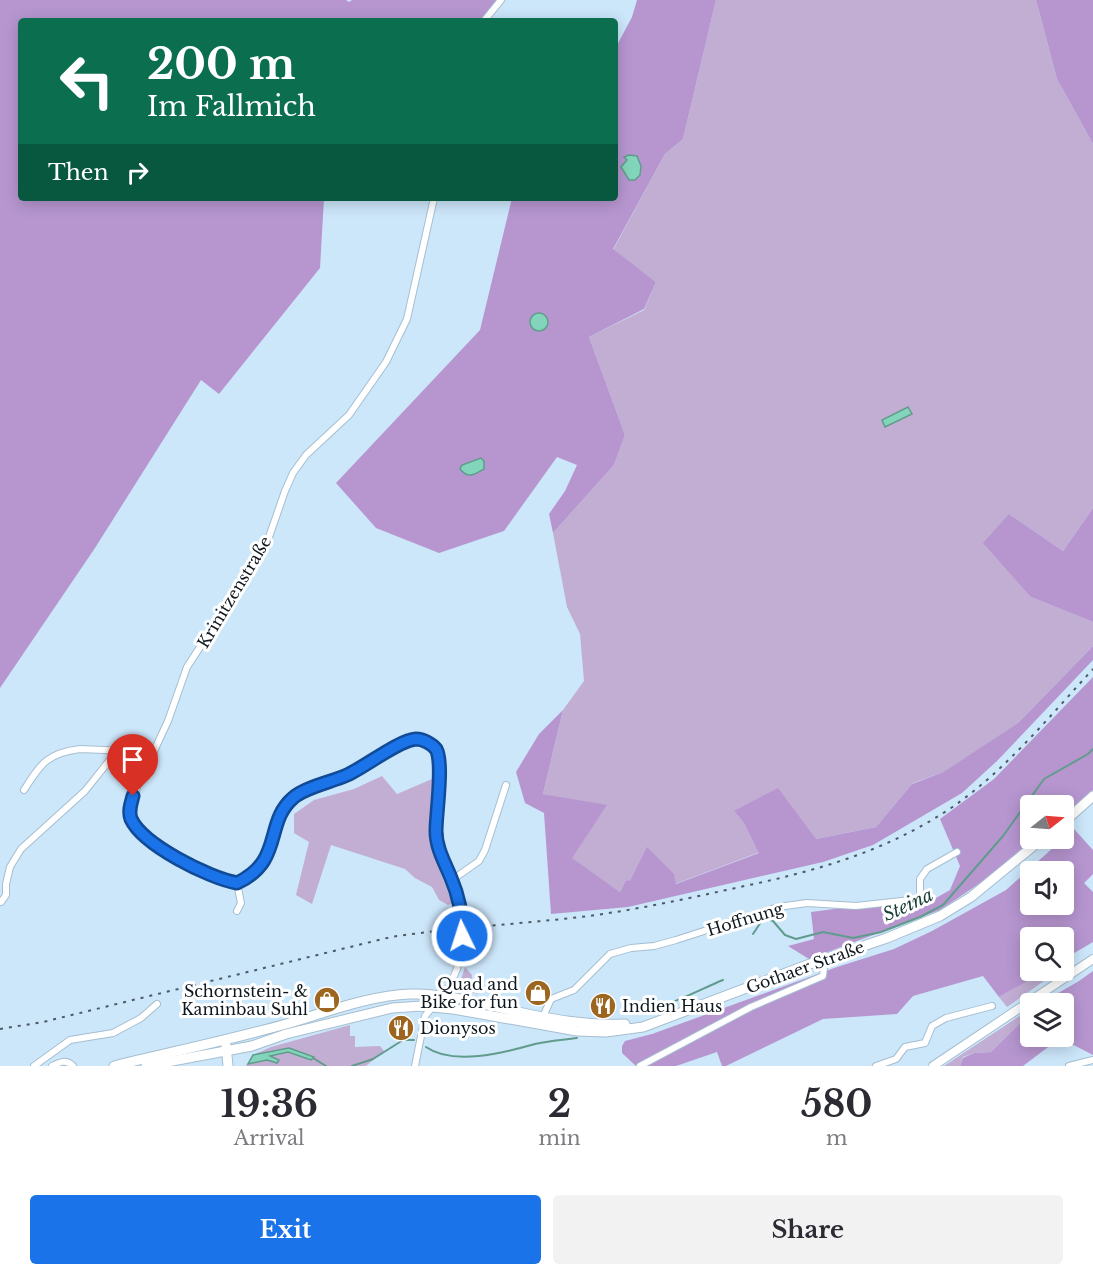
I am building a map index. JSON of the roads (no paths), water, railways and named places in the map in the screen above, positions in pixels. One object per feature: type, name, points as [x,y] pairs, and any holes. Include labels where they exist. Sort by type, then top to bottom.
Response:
[{"type":"main road","points":[[1074,813],[1093,796]]},
{"type":"main road","name":"Gothaer Straße","points":[[541,1022],[592,1025],[652,1022],[887,938],[940,916],[971,897],[1030,849]]},
{"type":"main road","points":[[114,1066],[224,1040],[376,998],[406,994],[466,999],[541,1022]]},
{"type":"main road","points":[[146,1066],[252,1046],[286,1034],[392,1008],[432,1007],[541,1022]]},
{"type":"main road","points":[[224,1040],[228,1066]]},
{"type":"street","points":[[486,18],[501,0]]},
{"type":"street","name":"Krinitzenstraße","points":[[237,883],[226,881],[173,856],[137,828],[130,817],[129,808],[168,721],[188,667],[269,537],[293,473],[306,455],[349,415],[391,352],[407,319],[433,201]]},
{"type":"street","points":[[237,911],[241,903],[237,883],[255,871],[267,856],[284,810],[293,798],[348,775],[403,743],[416,739],[427,742],[436,750],[439,768],[436,833],[439,850],[452,880],[461,915],[461,941],[457,969],[449,987],[424,1020],[415,1066]]},
{"type":"street","points":[[24,789],[38,767],[47,758],[56,754],[80,749],[154,752]]},
{"type":"street","points":[[1,902],[6,895],[10,867],[21,849],[85,791],[117,751]]},
{"type":"street","points":[[452,880],[479,861],[485,850],[506,785]]},
{"type":"street","name":"Hoffnung","points":[[541,1022],[551,999],[574,990],[610,954],[631,948],[654,946],[778,907],[798,903],[856,906],[920,899],[920,879],[927,869],[957,852]]},
{"type":"street","points":[[640,1066],[751,1007],[823,976],[825,959]]},
{"type":"street","points":[[933,1066],[1093,959]]},
{"type":"street","points":[[33,1066],[70,1040],[113,1033],[141,1018],[157,1005]]},
{"type":"street","points":[[876,1066],[896,1059],[905,1047],[925,1043],[932,1026],[946,1018],[992,1006]]},
{"type":"street","points":[[1069,1066],[1093,1060]]},
{"type":"street","points":[[52,1066],[61,1061],[67,1061],[73,1066]]},
{"type":"waterway","name":"Steina","points":[[753,934],[761,922],[767,919],[773,921],[785,935],[796,939],[823,932],[853,938],[881,932],[920,917],[943,905],[1003,836],[1044,779],[1093,749]]},
{"type":"waterway","name":"Steina","points":[[624,1014],[661,1006],[723,980]]},
{"type":"waterway","name":"Steina","points":[[426,1047],[437,1053],[464,1057],[494,1054],[540,1043],[577,1038]]},
{"type":"waterway","name":"Steina","points":[[352,1066],[373,1059],[403,1040],[414,1040]]},
{"type":"waterway","name":"Steina","points":[[313,1058],[326,1066]]},
{"type":"railway","points":[[0,1029],[43,1022],[391,937],[627,910],[768,881],[823,867],[901,837],[951,808],[990,777],[1026,743],[1093,669]]},
{"type":"place","name":"Quad and Bike for fun","points":[[538,993]]},
{"type":"place","name":"Schornstein- & Kaminbau Suhl","points":[[327,1000]]},
{"type":"place","name":"Indien Haus","points":[[603,1006]]},
{"type":"place","name":"Dionysos","points":[[401,1028]]}]
